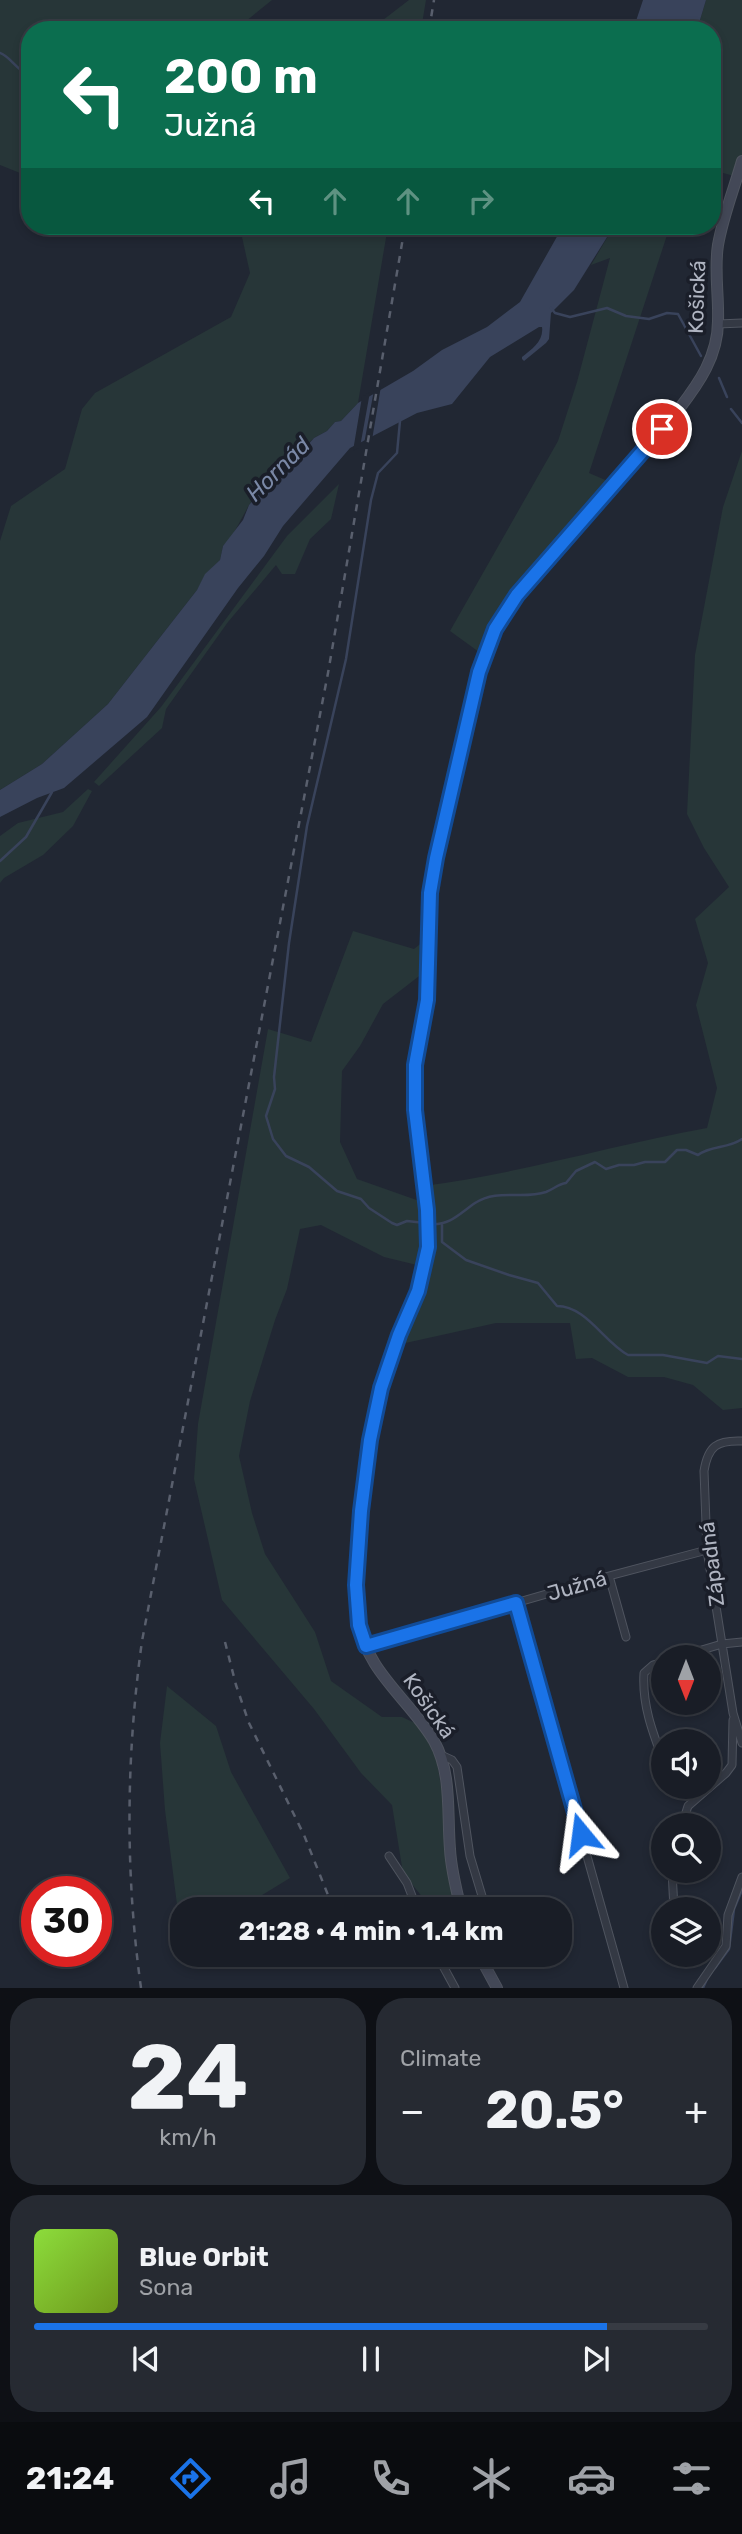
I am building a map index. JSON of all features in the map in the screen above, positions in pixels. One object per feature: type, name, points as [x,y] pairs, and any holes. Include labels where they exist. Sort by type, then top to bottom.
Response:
[{"type":"street","name":"Košická","points":[[459,1897],[450,1853],[445,1771],[440,1754],[427,1730],[374,1664],[359,1625],[356,1585],[360,1518],[370,1440],[381,1388],[418,1291],[428,1247],[415,1110],[415,1065],[427,1000],[430,893],[479,672],[495,629],[517,595],[679,409],[709,363],[718,324],[718,246],[742,161]]},
{"type":"street","points":[[718,324],[742,323]]},
{"type":"street","name":"Západná","points":[[742,1441],[726,1440],[712,1448],[706,1458],[704,1471],[707,1550],[733,1713],[742,1743]]},
{"type":"street","name":"Južná","points":[[366,1646],[707,1550]]},
{"type":"street","points":[[608,1576],[625,1637]]},
{"type":"street","points":[[516,1603],[624,1988]]},
{"type":"street","points":[[719,1645],[742,1642]]},
{"type":"street","points":[[651,1667],[644,1673],[643,1690],[652,1729]]},
{"type":"street","name":"Západná","points":[[686,1813],[688,1805],[732,1765],[733,1713]]},
{"type":"street","points":[[440,1754],[452,1760],[457,1767],[470,1856],[482,1897]]},
{"type":"street","points":[[389,1856],[413,1897]]},
{"type":"street","points":[[697,1988],[726,1946],[728,1915],[742,1877]]},
{"type":"street","points":[[444,1967],[455,1988]]},
{"type":"street","points":[[486,1967],[497,1988]]},
{"type":"shaded area","points":[[0,0],[272,0],[246,21],[21,21],[21,173],[0,165]]},
{"type":"shaded area","points":[[409,0],[426,0],[422,21],[382,21]]},
{"type":"shaded area","points":[[706,0],[742,0],[742,166],[738,177],[721,172],[721,21],[700,21]]},
{"type":"shaded area","points":[[237,235],[386,235],[358,403],[341,421],[335,422],[327,431],[314,438],[298,453],[296,460],[264,485],[249,505],[231,538],[223,546],[220,560],[206,574],[197,590],[108,704],[42,764],[0,790],[0,541],[11,506],[65,469],[82,409],[95,393],[231,317],[250,273],[242,237]]},
{"type":"shaded area","points":[[609,235],[667,235],[589,473],[610,482],[564,539],[495,636],[491,650],[479,652],[450,631],[558,441],[577,382],[610,258],[591,265]]},
{"type":"shaded area","points":[[742,451],[742,1408],[723,1410],[693,1385],[664,1377],[628,1377],[592,1358],[576,1359],[570,1323],[496,1323],[401,1344],[429,1265],[427,1234],[417,1265],[384,1257],[321,1225],[300,1229],[287,1289],[250,1401],[239,1456],[252,1513],[265,1554],[315,1632],[331,1681],[382,1717],[402,1717],[419,1725],[436,1757],[444,1803],[449,1882],[453,1897],[422,1897],[403,1873],[392,1805],[361,1773],[314,1709],[222,1600],[194,1479],[198,1424],[268,1029],[311,1042],[353,931],[414,949],[424,941],[427,970],[383,1004],[360,1046],[342,1071],[340,1142],[357,1179],[425,1203],[423,1186],[530,1167],[707,1128],[717,1088],[696,1005],[708,963],[695,919],[729,887],[704,848],[687,814],[695,655],[723,507]]},
{"type":"shaded area","points":[[339,484],[331,519],[310,539],[295,574],[282,574],[276,565],[228,622],[166,709],[162,728],[99,786],[94,782],[161,707],[287,536]]},
{"type":"shaded area","points":[[88,789],[92,791],[73,826],[43,855],[0,883],[0,836],[18,823],[63,812]]},
{"type":"shaded area","points":[[167,1686],[216,1726],[231,1772],[290,1878],[259,1897],[176,1897],[160,1743]]},
{"type":"water","points":[[643,0],[706,0],[700,21],[636,21]]},
{"type":"water","points":[[558,235],[608,235],[574,290],[551,313],[549,339],[546,343],[524,361],[522,359],[539,341],[542,327],[539,327],[490,357],[452,404],[417,413],[350,448],[283,526],[147,717],[64,788],[0,817],[0,790],[42,764],[108,704],[197,590],[205,574],[220,560],[223,546],[243,520],[249,505],[280,470],[287,468],[314,438],[327,431],[335,422],[341,421],[358,403],[413,371],[442,350],[487,327],[520,302]]},
{"type":"pier","points":[[381,386],[372,440],[364,444],[374,390]]},
{"type":"pier","points":[[370,392],[360,447],[353,451],[362,397]]},
{"type":"waterway","points":[[0,53],[21,70]]},
{"type":"waterway","points":[[551,308],[555,313],[570,317],[607,308],[626,316],[649,319],[667,313],[678,314],[701,356]]},
{"type":"waterway","points":[[719,378],[727,397]]},
{"type":"waterway","points":[[731,409],[742,423]]},
{"type":"waterway","points":[[400,421],[397,453],[378,473],[371,500],[346,659],[307,826],[289,943],[274,1077],[275,1089],[266,1116],[273,1139],[286,1156],[309,1167],[337,1191],[361,1199],[369,1208],[397,1225],[407,1221],[425,1223]]},
{"type":"waterway","points":[[0,861],[26,837],[52,792]]},
{"type":"waterway","points":[[431,1224],[450,1220],[475,1203],[492,1196],[546,1192],[566,1183],[576,1171],[595,1162],[606,1169],[619,1165],[665,1162],[677,1150],[698,1155],[742,1139]]},
{"type":"waterway","points":[[442,1225],[442,1242],[466,1260],[538,1283],[557,1306],[577,1312],[586,1318],[628,1355],[663,1355],[707,1363],[718,1356],[742,1359]]},
{"type":"waterway","points":[[715,1968],[729,1949],[734,1909],[742,1890]]},
{"type":"waterway","points":[[703,1988],[707,1979]]},
{"type":"railway","points":[[430,21],[434,0]]},
{"type":"railway","points":[[141,1988],[132,1901],[130,1771],[142,1641],[328,673],[403,235]]},
{"type":"railway","points":[[225,1642],[249,1723],[304,1835],[329,1897]]},
{"type":"route","points":[[581,1834],[516,1603],[366,1646],[359,1625],[356,1585],[359,1531],[370,1440],[381,1388],[418,1291],[428,1247],[427,1210],[415,1110],[415,1065],[427,1000],[430,893],[479,672],[495,629],[517,595],[662,429]]},
{"type":"water label","name":"Hornád","points":[[278,469]]}]
